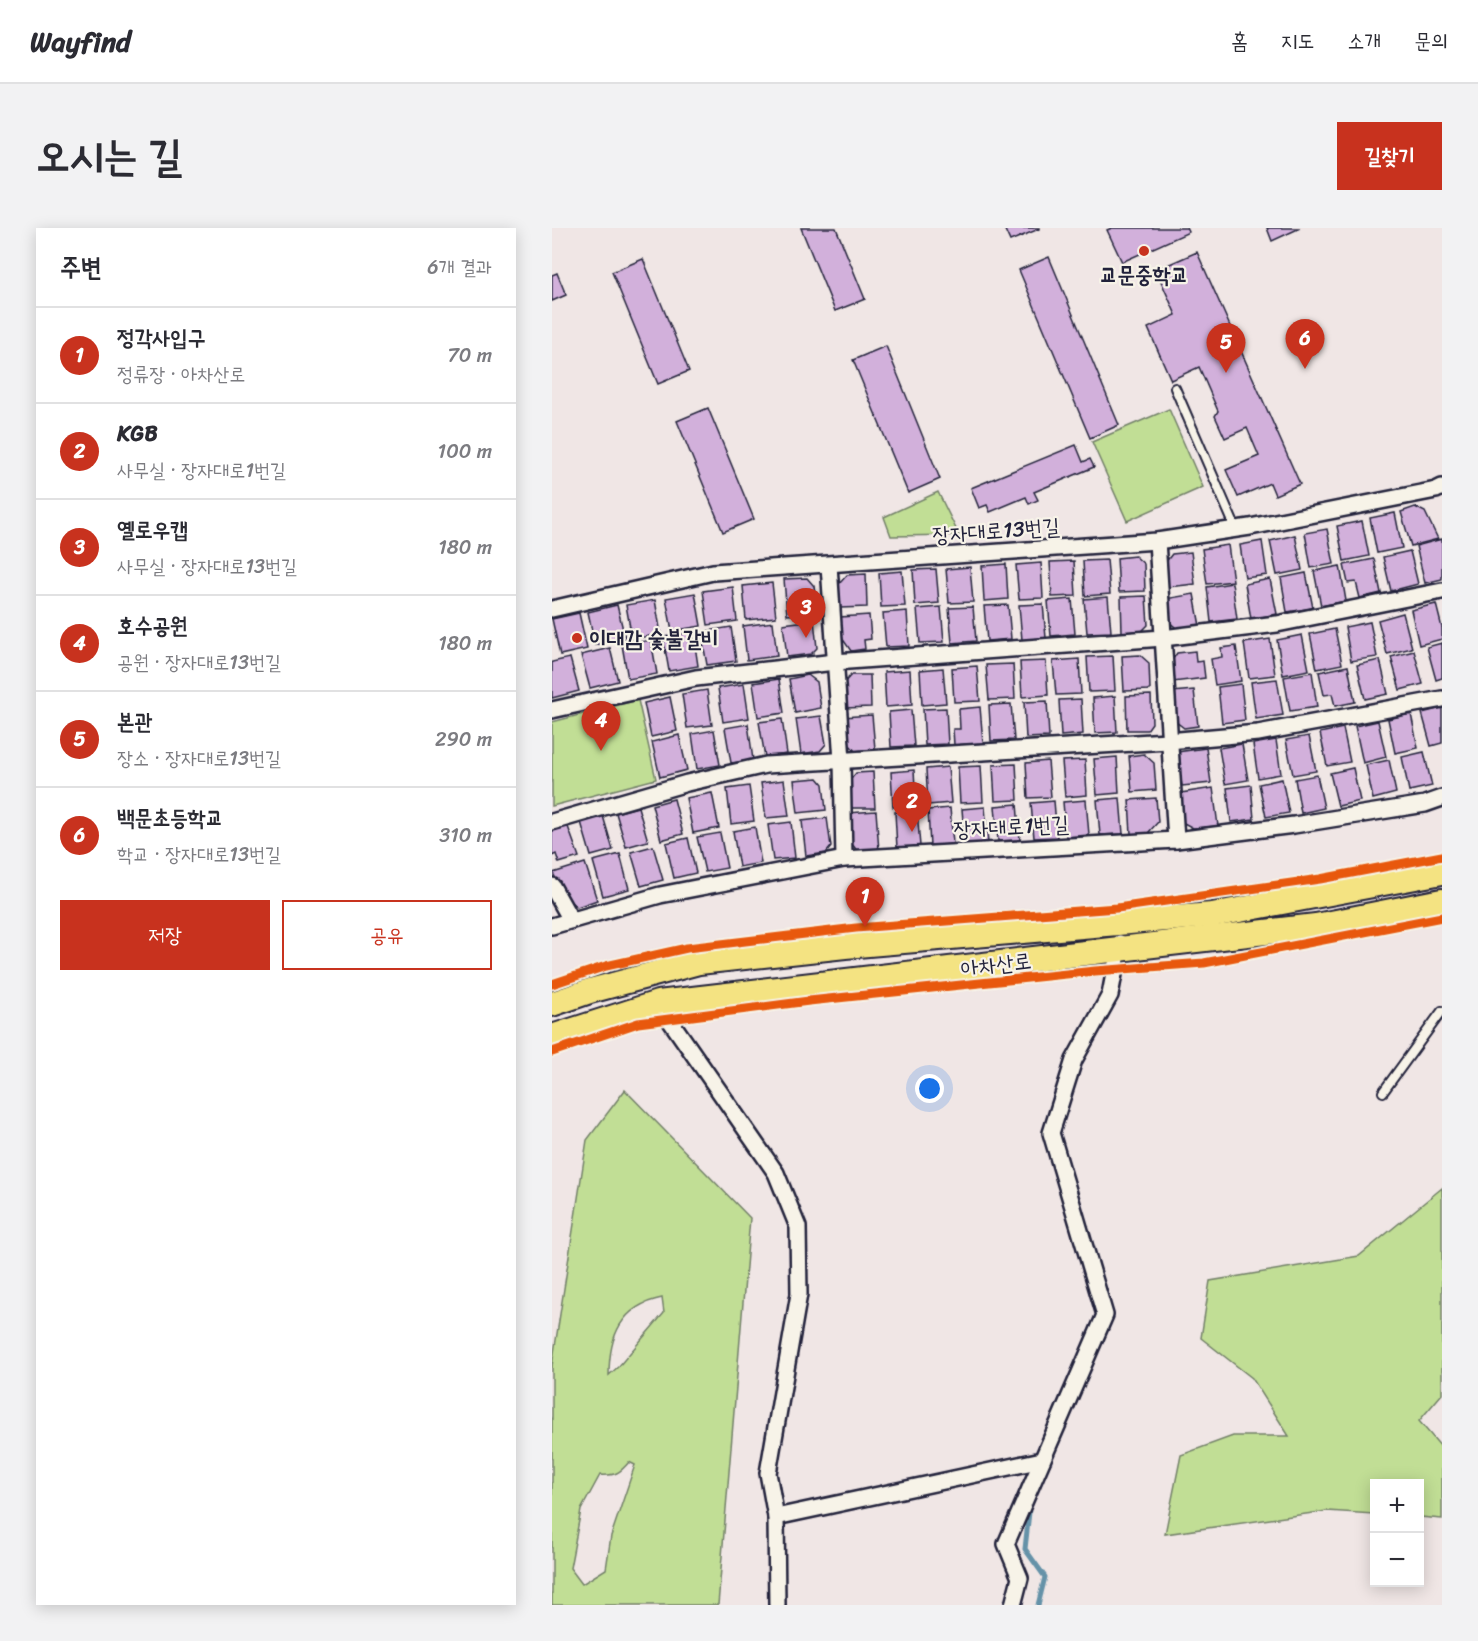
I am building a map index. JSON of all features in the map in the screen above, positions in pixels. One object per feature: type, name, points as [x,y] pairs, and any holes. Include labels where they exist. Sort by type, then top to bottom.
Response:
[{"type":"main road","name":"아차산로","points":[[552,1004],[590,991],[699,962],[845,946],[1212,915],[1442,873]]},
{"type":"main road","name":"아차산로","points":[[552,1037],[658,1003],[1316,926],[1442,901]]},
{"type":"street","name":"장자대로13번길","points":[[552,609],[713,572],[1157,541],[1440,493]]},
{"type":"street","points":[[1157,541],[1176,840]]},
{"type":"street","points":[[829,565],[842,761],[844,859]]},
{"type":"street","points":[[552,710],[696,678],[835,662],[1163,638],[1277,624],[1442,591]]},
{"type":"street","points":[[552,822],[687,783],[766,765],[1168,741],[1258,733],[1442,699]]},
{"type":"street","name":"장자대로1번길","points":[[552,926],[660,895],[844,859],[1176,840],[1294,825],[1425,804],[1442,798]]},
{"type":"street","points":[[552,886],[571,920]]},
{"type":"street","points":[[1013,1605],[1020,1578],[1006,1544],[1105,1316],[1051,1133],[1074,1060],[1110,995],[1119,949],[1117,924]]},
{"type":"street","points":[[658,1003],[776,1173],[798,1227],[800,1294],[768,1473],[776,1517],[777,1605]]},
{"type":"street","points":[[776,1517],[1042,1460]]},
{"type":"lane","points":[[1175,388],[1236,529]]},
{"type":"lane","points":[[1383,1092],[1442,1011]]},
{"type":"green space","points":[[1169,409],[1203,487],[1127,521],[1092,442]]},
{"type":"green space","points":[[938,492],[959,535],[891,536],[884,517]]},
{"type":"green space","points":[[638,700],[656,779],[552,806],[552,722]]},
{"type":"green space","points":[[625,1090],[750,1218],[718,1605],[552,1605],[552,1366],[587,1140]],"holes":[[[662,1298],[664,1313],[609,1375],[612,1348],[620,1325],[636,1308]],[[629,1462],[635,1465],[611,1536],[606,1569],[582,1584],[570,1568],[581,1510],[600,1475],[617,1473]]]},
{"type":"green space","points":[[1442,1188],[1442,1394],[1419,1421],[1442,1448],[1442,1519],[1424,1517],[1424,1479],[1370,1479],[1370,1514],[1327,1511],[1165,1534],[1181,1455],[1233,1436],[1289,1436],[1252,1378],[1201,1338],[1210,1281],[1359,1256]]},
{"type":"building","points":[[801,228],[836,228],[865,299],[835,311]]},
{"type":"building","points":[[1004,228],[1039,228],[1039,229],[1010,241]]},
{"type":"building","points":[[1112,228],[1187,228],[1189,232],[1122,262],[1107,230]]},
{"type":"building","points":[[1267,228],[1300,228],[1272,241]]},
{"type":"building","points":[[1197,252],[1300,484],[1275,495],[1270,483],[1238,497],[1226,470],[1259,456],[1247,428],[1225,438],[1215,416],[1218,411],[1199,367],[1171,380],[1148,328],[1176,315],[1156,270]]},
{"type":"building","points":[[1049,257],[1119,425],[1090,438],[1019,270]]},
{"type":"building","points":[[643,259],[689,371],[658,384],[612,272]]},
{"type":"building","points":[[557,273],[566,295],[552,301],[552,275]]},
{"type":"building","points":[[886,346],[940,479],[908,493],[853,360]]},
{"type":"building","points":[[708,408],[754,519],[723,532],[677,421]]},
{"type":"building","points":[[1076,445],[1083,462],[1090,459],[1094,467],[1034,492],[1038,500],[1029,504],[1026,497],[990,512],[987,505],[979,508],[971,488]]},
{"type":"building","points":[[1415,507],[1425,512],[1438,539],[1411,546],[1401,512]]},
{"type":"building","points":[[1395,513],[1402,548],[1377,553],[1370,518]]},
{"type":"building","points":[[1362,521],[1369,556],[1344,561],[1337,526]]},
{"type":"building","points":[[1327,529],[1334,564],[1311,568],[1305,533]]},
{"type":"building","points":[[1295,535],[1302,570],[1277,575],[1270,541]]},
{"type":"building","points":[[1442,539],[1442,579],[1425,583],[1416,546]]},
{"type":"building","points":[[1262,541],[1267,575],[1245,578],[1240,545]]},
{"type":"building","points":[[1228,545],[1233,581],[1207,584],[1202,549]]},
{"type":"building","points":[[1410,551],[1418,584],[1391,591],[1383,557]]},
{"type":"building","points":[[1191,552],[1195,584],[1168,587],[1165,563],[1172,554]]},
{"type":"building","points":[[1135,556],[1144,564],[1145,591],[1119,592],[1117,558]]},
{"type":"building","points":[[1374,559],[1381,593],[1360,598],[1356,582],[1348,583],[1344,565]]},
{"type":"building","points":[[1107,560],[1110,594],[1085,596],[1083,561]]},
{"type":"building","points":[[1074,561],[1076,596],[1052,597],[1050,562]]},
{"type":"building","points":[[1041,563],[1043,598],[1019,599],[1016,565]]},
{"type":"building","points":[[1006,564],[1008,599],[984,601],[982,566]]},
{"type":"building","points":[[1340,566],[1346,601],[1321,606],[1314,571]]},
{"type":"building","points":[[970,567],[973,602],[949,603],[946,569]]},
{"type":"building","points":[[936,569],[939,603],[915,605],[913,570]]},
{"type":"building","points":[[902,571],[905,606],[881,607],[879,573]]},
{"type":"building","points":[[1306,573],[1313,608],[1287,612],[1281,578]]},
{"type":"building","points":[[866,574],[867,607],[840,608],[839,584],[847,575]]},
{"type":"building","points":[[807,578],[814,586],[817,613],[787,615],[784,579]]},
{"type":"building","points":[[1270,579],[1277,614],[1251,619],[1245,584]]},
{"type":"building","points":[[772,583],[776,617],[746,620],[743,586]]},
{"type":"building","points":[[1232,583],[1237,619],[1211,622],[1207,587]]},
{"type":"building","points":[[733,587],[737,621],[708,625],[703,591]]},
{"type":"building","points":[[695,593],[701,626],[672,631],[666,598]]},
{"type":"building","points":[[1194,594],[1200,626],[1179,630],[1169,622],[1165,599]]},
{"type":"building","points":[[1146,596],[1148,625],[1142,631],[1122,632],[1121,597]]},
{"type":"building","points":[[1108,597],[1111,632],[1087,633],[1084,599]]},
{"type":"building","points":[[1072,599],[1075,634],[1051,636],[1048,601]]},
{"type":"building","points":[[655,600],[661,634],[632,639],[626,605]]},
{"type":"building","points":[[1043,604],[1046,638],[1022,640],[1019,605]]},
{"type":"building","points":[[1436,604],[1442,628],[1442,639],[1419,645],[1411,610]]},
{"type":"building","points":[[617,605],[625,638],[595,645],[588,612]]},
{"type":"building","points":[[1008,605],[1011,639],[987,641],[984,606]]},
{"type":"building","points":[[941,607],[944,642],[920,643],[917,609]]},
{"type":"building","points":[[973,607],[976,641],[952,643],[949,608]]},
{"type":"building","points":[[907,611],[909,646],[886,647],[883,613]]},
{"type":"building","points":[[579,613],[587,649],[560,655],[552,619]]},
{"type":"building","points":[[1403,613],[1412,648],[1387,654],[1378,620]]},
{"type":"building","points":[[869,615],[871,639],[864,640],[865,649],[851,651],[842,638],[840,617]]},
{"type":"building","points":[[814,620],[817,648],[811,654],[787,657],[783,624]]},
{"type":"building","points":[[773,622],[777,656],[747,660],[743,626]]},
{"type":"building","points":[[1370,622],[1377,657],[1351,661],[1345,627]]},
{"type":"building","points":[[731,627],[736,661],[707,665],[701,632]]},
{"type":"building","points":[[1335,629],[1342,664],[1317,669],[1310,634]]},
{"type":"building","points":[[693,632],[698,666],[669,671],[663,637]]},
{"type":"building","points":[[1302,635],[1309,670],[1283,675],[1277,640]]},
{"type":"building","points":[[1270,639],[1275,675],[1249,678],[1244,643]]},
{"type":"building","points":[[651,640],[657,674],[628,679],[622,645]]},
{"type":"building","points":[[1442,643],[1442,678],[1436,680],[1427,647]]},
{"type":"building","points":[[1236,646],[1241,681],[1215,685],[1211,659],[1222,657],[1221,648]]},
{"type":"building","points":[[610,648],[618,681],[590,688],[581,655]]},
{"type":"building","points":[[1195,651],[1196,662],[1203,661],[1205,678],[1173,682],[1171,662],[1177,653]]},
{"type":"building","points":[[1414,651],[1423,684],[1400,690],[1391,657]]},
{"type":"building","points":[[1140,655],[1149,663],[1150,690],[1124,691],[1122,656]]},
{"type":"building","points":[[1113,656],[1115,691],[1089,692],[1087,657]]},
{"type":"building","points":[[570,658],[579,691],[552,698],[552,662]]},
{"type":"building","points":[[1079,659],[1081,694],[1056,695],[1053,661]]},
{"type":"building","points":[[1380,660],[1388,694],[1365,699],[1357,665]]},
{"type":"building","points":[[1046,661],[1048,695],[1022,697],[1020,662]]},
{"type":"building","points":[[1013,664],[1015,699],[989,700],[986,665]]},
{"type":"building","points":[[977,666],[980,701],[954,702],[952,668]]},
{"type":"building","points":[[1348,666],[1355,702],[1335,706],[1332,694],[1324,695],[1319,672]]},
{"type":"building","points":[[943,668],[946,703],[922,705],[920,670]]},
{"type":"building","points":[[910,670],[912,705],[886,707],[884,672]]},
{"type":"building","points":[[1312,672],[1317,707],[1290,711],[1284,677]]},
{"type":"building","points":[[808,675],[817,682],[821,708],[795,713],[789,679]]},
{"type":"building","points":[[851,675],[870,675],[871,707],[844,708],[843,684]]},
{"type":"building","points":[[779,679],[784,713],[758,717],[753,683]]},
{"type":"building","points":[[1277,679],[1283,715],[1256,719],[1251,682]]},
{"type":"building","points":[[744,684],[749,718],[723,722],[718,688]]},
{"type":"building","points":[[1241,684],[1245,720],[1222,723],[1218,687]]},
{"type":"building","points":[[707,690],[712,725],[687,728],[682,694]]},
{"type":"building","points":[[1194,690],[1198,726],[1184,728],[1175,721],[1172,692]]},
{"type":"building","points":[[1151,695],[1152,723],[1147,730],[1127,730],[1126,696]]},
{"type":"building","points":[[1115,696],[1117,732],[1095,733],[1093,698]]},
{"type":"building","points":[[670,697],[677,731],[651,737],[644,703]]},
{"type":"building","points":[[1081,699],[1083,734],[1061,736],[1059,700]]},
{"type":"building","points":[[1047,701],[1049,737],[1026,738],[1024,702]]},
{"type":"building","points":[[1011,704],[1014,740],[991,741],[989,705]]},
{"type":"building","points":[[980,707],[983,743],[954,745],[953,729],[960,729],[959,709]]},
{"type":"building","points":[[946,708],[948,744],[925,745],[923,709]]},
{"type":"building","points":[[1442,708],[1442,743],[1431,746],[1422,713]]},
{"type":"building","points":[[911,710],[914,746],[891,747],[889,712]]},
{"type":"building","points":[[1411,714],[1418,748],[1395,753],[1388,719]]},
{"type":"building","points":[[872,715],[875,749],[855,751],[845,739],[843,717]]},
{"type":"building","points":[[821,716],[826,744],[820,751],[801,754],[796,719]]},
{"type":"building","points":[[782,719],[787,754],[765,757],[759,722]]},
{"type":"building","points":[[1378,721],[1386,757],[1363,763],[1355,726]]},
{"type":"building","points":[[748,724],[753,760],[731,763],[725,728]]},
{"type":"building","points":[[1343,728],[1350,762],[1327,766],[1320,733]]},
{"type":"building","points":[[714,730],[720,765],[697,769],[692,734]]},
{"type":"building","points":[[679,735],[687,770],[660,777],[652,742]]},
{"type":"building","points":[[1309,736],[1316,771],[1293,775],[1286,740]]},
{"type":"building","points":[[1276,740],[1281,774],[1258,778],[1253,744]]},
{"type":"building","points":[[1242,744],[1248,780],[1225,784],[1219,748]]},
{"type":"building","points":[[1206,748],[1211,783],[1182,786],[1177,752]]},
{"type":"building","points":[[1424,752],[1432,786],[1409,791],[1402,757]]},
{"type":"building","points":[[1144,754],[1154,763],[1156,790],[1132,792],[1129,756]]},
{"type":"building","points":[[1117,757],[1119,793],[1097,795],[1094,759]]},
{"type":"building","points":[[1085,760],[1087,795],[1065,797],[1062,761]]},
{"type":"building","points":[[1389,760],[1396,793],[1373,799],[1366,765]]},
{"type":"building","points":[[1048,761],[1051,797],[1028,798],[1026,763]]},
{"type":"building","points":[[1016,764],[1018,800],[995,801],[993,765]]},
{"type":"building","points":[[981,766],[983,802],[960,803],[958,767]]},
{"type":"building","points":[[948,767],[951,803],[928,805],[926,769]]},
{"type":"building","points":[[1353,768],[1360,801],[1338,806],[1330,773]]},
{"type":"building","points":[[914,770],[916,806],[893,807],[891,772]]},
{"type":"building","points":[[873,772],[875,808],[849,808],[847,784],[856,773]]},
{"type":"building","points":[[1317,775],[1324,808],[1301,813],[1295,779]]},
{"type":"building","points":[[818,778],[823,784],[826,810],[798,813],[794,780]]},
{"type":"building","points":[[1282,779],[1289,813],[1266,817],[1259,784]]},
{"type":"building","points":[[784,780],[789,816],[766,818],[761,783]]},
{"type":"building","points":[[1251,785],[1254,819],[1231,822],[1227,788]]},
{"type":"building","points":[[749,786],[754,821],[731,824],[727,789]]},
{"type":"building","points":[[1213,788],[1218,826],[1193,828],[1182,822],[1181,793]]},
{"type":"building","points":[[712,793],[719,828],[693,833],[686,798]]},
{"type":"building","points":[[1120,798],[1123,834],[1100,835],[1097,800]]},
{"type":"building","points":[[1156,798],[1158,822],[1148,833],[1131,834],[1129,800]]},
{"type":"building","points":[[674,799],[683,834],[661,840],[652,805]]},
{"type":"building","points":[[1086,800],[1089,835],[1066,837],[1063,802]]},
{"type":"building","points":[[1054,801],[1057,837],[1034,838],[1031,803]]},
{"type":"building","points":[[1017,804],[1020,840],[998,841],[995,806]]},
{"type":"building","points":[[638,807],[648,841],[626,847],[616,813]]},
{"type":"building","points":[[985,807],[988,843],[965,845],[962,809]]},
{"type":"building","points":[[950,808],[953,844],[930,846],[928,810]]},
{"type":"building","points":[[876,811],[879,851],[858,852],[849,840],[847,813]]},
{"type":"building","points":[[917,811],[920,846],[897,848],[895,812]]},
{"type":"building","points":[[603,816],[613,850],[591,856],[581,822]]},
{"type":"building","points":[[827,818],[831,847],[826,853],[806,856],[802,821]]},
{"type":"building","points":[[791,822],[795,858],[773,860],[768,825]]},
{"type":"building","points":[[567,824],[579,857],[559,863],[556,854],[552,856],[552,830]]},
{"type":"building","points":[[755,827],[761,863],[739,867],[733,831]]},
{"type":"building","points":[[720,833],[727,868],[705,872],[697,837]]},
{"type":"building","points":[[688,838],[696,873],[674,878],[666,843]]},
{"type":"building","points":[[653,846],[663,880],[641,886],[631,852]]},
{"type":"building","points":[[620,854],[629,889],[603,896],[593,861]]},
{"type":"building","points":[[585,863],[597,900],[577,907],[565,897],[553,873]]},
{"type":"waterway","points":[[1029,1512],[1025,1549],[1045,1577],[1038,1605]]},
{"type":"cycle path","points":[[552,984],[606,966],[687,948],[856,928],[1117,908],[1320,879],[1442,856]]},
{"type":"cycle path","points":[[552,1052],[638,1023],[809,1001],[1095,971],[1204,963],[1442,917]]},
{"type":"place","name":"교문중학교","points":[[1144,251]]},
{"type":"place","name":"백문초등학교","points":[[1305,369]]},
{"type":"place","name":"본관","points":[[1226,373]]},
{"type":"place","name":"이대감 숯불갈비","points":[[577,638]]},
{"type":"place","name":"옐로우캡","points":[[806,638]]},
{"type":"place","name":"호수공원","points":[[601,751]]},
{"type":"place","name":"KGB","points":[[912,832]]},
{"type":"place","name":"정각사입구","points":[[865,927]]}]
